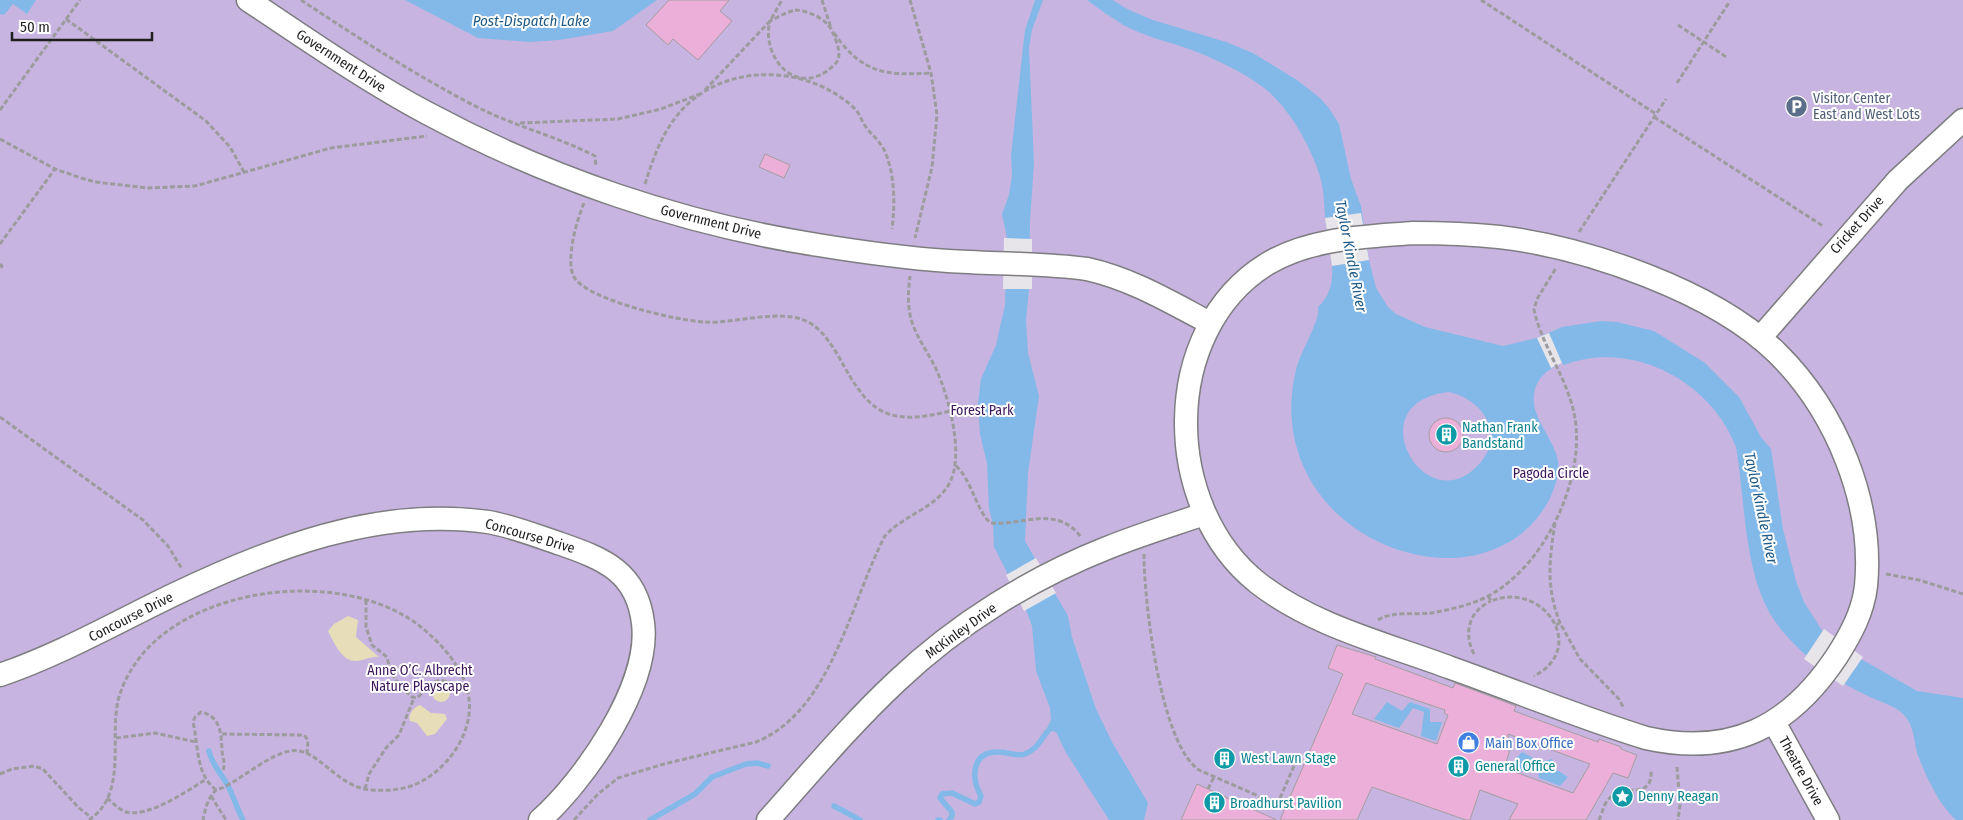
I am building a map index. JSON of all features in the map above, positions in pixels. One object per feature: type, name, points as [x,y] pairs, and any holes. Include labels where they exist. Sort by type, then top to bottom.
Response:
[{"type":"street","name":"Government Drive","points":[[248,0],[331,55],[429,114],[527,160],[638,202],[696,219],[819,245],[918,259],[1035,264],[1088,269],[1112,275],[1139,286],[1210,324]]},
{"type":"street","name":"Cricket Drive","points":[[1760,338],[1898,180],[1963,120]]},
{"type":"street","points":[[1413,232],[1469,234],[1531,242],[1627,270],[1690,294],[1735,319],[1760,338],[1788,365],[1816,402],[1840,446],[1852,475],[1864,525],[1867,572],[1861,610],[1849,637],[1820,681],[1794,708],[1774,722],[1726,740],[1687,745],[1628,732],[1366,637],[1305,612],[1258,583],[1228,551],[1204,514],[1194,484],[1190,463],[1186,402],[1192,374],[1210,324],[1231,295],[1256,272],[1286,254],[1329,242],[1413,232]]},
{"type":"street","name":"McKinley Drive","points":[[768,820],[863,715],[898,680],[969,623],[1012,595],[1051,574],[1109,547],[1204,514]]},
{"type":"street","name":"Concourse Drive","points":[[0,675],[61,652],[207,580],[309,540],[366,526],[418,519],[466,520],[511,528],[585,552],[616,568],[634,591],[639,605],[645,636],[639,670],[633,687],[613,725],[580,776],[540,820]]},
{"type":"street","name":"Theatre Drive","points":[[1774,722],[1828,820]]},
{"type":"path","points":[[0,110],[80,0]]},
{"type":"path","points":[[301,0],[354,36],[433,83],[484,110],[595,156],[595,167]]},
{"type":"path","points":[[305,0],[311,7]]},
{"type":"path","points":[[644,184],[654,152],[663,135],[677,117],[770,21],[782,0]]},
{"type":"path","points":[[517,123],[618,119],[661,109],[724,84],[759,75],[814,78],[832,67],[838,60],[838,50],[822,0]]},
{"type":"path","points":[[910,0],[931,72],[937,115],[935,142],[916,233]]},
{"type":"path","points":[[1481,0],[1823,226]]},
{"type":"path","points":[[1677,83],[1730,1]]},
{"type":"path","points":[[892,229],[894,191],[886,154],[880,141],[865,126],[860,114],[849,103],[830,91],[798,78],[778,65],[770,51],[768,30],[770,21],[786,12],[804,11],[821,19],[865,66],[878,71],[903,75],[931,72]]},
{"type":"path","points":[[66,19],[206,121],[230,147],[244,172]]},
{"type":"path","points":[[1678,25],[1728,58]]},
{"type":"path","points":[[1579,232],[1666,99]]},
{"type":"path","points":[[0,139],[55,169],[95,182],[148,188],[196,186],[331,148],[427,136]]},
{"type":"path","points":[[0,244],[55,169]]},
{"type":"path","points":[[582,206],[575,232],[571,260],[574,278],[585,287],[619,302],[683,320],[705,322],[778,317],[800,319],[818,329],[826,338],[863,397],[880,412],[911,418],[950,411]]},
{"type":"path","points":[[0,264],[2,266],[0,269]]},
{"type":"path","points":[[1378,620],[1387,616],[1432,613],[1460,607],[1488,596],[1505,585],[1526,565],[1537,552],[1555,520],[1573,472],[1576,441],[1571,400],[1543,335],[1536,315],[1535,304],[1556,268]]},
{"type":"path","points":[[574,820],[598,794],[618,778],[664,764],[756,742],[767,737],[791,720],[814,689],[833,656],[885,536],[892,528],[938,497],[950,483],[956,466],[950,411],[942,381],[913,324],[909,311],[910,278]]},
{"type":"path","points":[[0,417],[143,520],[168,546],[185,575]]},
{"type":"path","points":[[956,466],[969,483],[984,516],[991,523],[1036,518],[1051,519],[1066,524],[1076,531],[1082,539]]},
{"type":"path","points":[[1555,520],[1549,579],[1552,600],[1560,623],[1580,659],[1619,699],[1624,709]]},
{"type":"path","points":[[1144,553],[1149,636],[1168,712],[1177,737],[1194,767],[1286,808]]},
{"type":"path","points":[[1890,574],[1919,580],[1963,594]]},
{"type":"path","points":[[0,774],[12,769],[34,766],[43,769],[91,819],[107,798],[114,773],[119,698],[133,666],[160,636],[191,616],[240,600],[282,592],[324,591],[366,600],[397,611],[422,627],[450,658],[466,686],[469,706],[466,727],[450,757],[422,781],[401,788],[365,789],[339,779],[308,754],[294,750],[286,752],[216,790],[202,820]]},
{"type":"path","points":[[1488,596],[1491,600]]},
{"type":"path","points":[[1474,654],[1468,638],[1469,624],[1480,608],[1491,600],[1511,596],[1527,598],[1542,608],[1556,625],[1559,640],[1556,656],[1549,666],[1534,676]]},
{"type":"path","points":[[366,600],[366,626],[372,645],[387,657],[394,678],[414,698]]},
{"type":"path","points":[[1556,625],[1560,623]]},
{"type":"path","points":[[365,789],[369,774],[386,748],[399,735],[414,698],[424,694],[434,682],[440,680],[466,686]]},
{"type":"path","points":[[216,790],[208,784],[200,770],[193,722],[195,717],[201,712],[219,724],[225,764],[223,770]]},
{"type":"path","points":[[116,738],[156,733],[196,742]]},
{"type":"path","points":[[222,734],[304,735],[308,740],[308,754]]},
{"type":"path","points":[[1277,805],[1297,759],[1305,762]]},
{"type":"path","points":[[1677,767],[1680,805],[1678,820]]},
{"type":"path","points":[[1599,820],[1604,807],[1613,796],[1623,790],[1642,790],[1649,786],[1652,781],[1651,769]]},
{"type":"path","points":[[1208,789],[1214,777]]},
{"type":"path","points":[[107,798],[117,807],[127,812],[141,812],[180,796],[205,780]]},
{"type":"path","points":[[212,796],[226,820]]},
{"type":"green space","name":"Forest Park","points":[[0,0],[1963,0],[1963,820],[0,820]]},
{"type":"sand","points":[[348,616],[358,620],[356,637],[379,657],[359,661],[351,660],[342,655],[328,631],[334,624]]},
{"type":"sand","points":[[437,684],[445,684],[450,689],[448,700],[437,702],[432,697],[432,689]]},
{"type":"sand","points":[[420,705],[431,713],[445,714],[447,719],[435,734],[427,736],[417,723],[410,721],[409,716]]},
{"type":"water","points":[[0,0],[36,0],[27,14],[13,4],[4,15],[0,14]]},
{"type":"water","name":"Post-Dispatch Lake","points":[[405,0],[657,0],[613,31],[559,40],[530,42],[478,38]]},
{"type":"water","points":[[1035,0],[1043,0],[1032,30],[1029,48],[1034,163],[1026,320],[1028,353],[1039,396],[1028,473],[1025,541],[1068,616],[1072,637],[1096,709],[1112,742],[1148,803],[1144,820],[1109,820],[1065,751],[1056,732],[1052,731],[1042,738],[1051,720],[1050,708],[1036,671],[1032,626],[1026,610],[994,547],[993,524],[989,509],[987,464],[980,434],[978,403],[981,379],[996,345],[1005,305],[1007,238],[1002,214],[1009,195],[1012,176],[1011,155],[1025,30]]},
{"type":"water","name":"Taylor Kindle River","points":[[1087,0],[1113,0],[1127,9],[1153,20],[1226,42],[1253,53],[1297,80],[1320,98],[1339,124],[1351,179],[1361,206],[1369,260],[1376,288],[1388,307],[1396,314],[1425,327],[1503,346],[1537,338],[1562,327],[1601,321],[1617,322],[1654,331],[1705,363],[1739,397],[1761,437],[1771,449],[1783,529],[1796,581],[1804,602],[1823,632],[1861,659],[1917,691],[1963,698],[1963,820],[1956,820],[1934,792],[1919,758],[1914,735],[1907,718],[1892,706],[1854,689],[1816,664],[1797,647],[1773,619],[1762,597],[1751,562],[1736,447],[1724,423],[1708,403],[1688,385],[1666,372],[1641,362],[1616,358],[1590,358],[1564,365],[1562,363],[1552,368],[1540,379],[1535,389],[1534,403],[1539,420],[1556,453],[1558,461],[1557,480],[1550,498],[1540,515],[1527,529],[1494,549],[1476,555],[1457,558],[1418,555],[1387,546],[1359,531],[1335,512],[1316,489],[1302,463],[1294,434],[1291,403],[1298,363],[1316,320],[1318,307],[1325,299],[1332,281],[1332,262],[1322,186],[1312,155],[1289,115],[1280,103],[1260,85],[1235,69],[1207,56],[1132,30]],"holes":[[[1448,392],[1471,401],[1486,418],[1491,440],[1487,452],[1480,463],[1460,478],[1440,480],[1422,471],[1409,455],[1403,436],[1406,416],[1420,401]]]},
{"type":"water","points":[[1387,702],[1402,711],[1410,702],[1430,709],[1430,722],[1442,722],[1436,741],[1421,736],[1424,712],[1413,708],[1399,728],[1374,719]]},
{"type":"water","points":[[1522,752],[1541,762],[1552,759],[1554,768],[1568,777],[1560,786],[1539,778],[1538,770],[1532,768],[1526,773],[1508,767]]},
{"type":"pier","points":[[1361,213],[1369,260],[1332,266],[1325,218]]},
{"type":"pier","points":[[1004,238],[1032,239],[1032,289],[1003,289]]},
{"type":"pier","points":[[1549,333],[1562,363],[1551,368],[1537,338]]},
{"type":"pier","points":[[1036,558],[1056,593],[1024,611],[1006,575]]},
{"type":"pier","points":[[1824,629],[1863,657],[1843,686],[1804,659]]},
{"type":"building","points":[[669,0],[729,0],[720,11],[732,21],[698,60],[673,39],[668,45],[646,25]]},
{"type":"building","points":[[765,154],[790,165],[784,178],[759,167]]},
{"type":"building","name":"Nathan Frank Bandstand","points":[[1446,418],[1458,423],[1463,435],[1458,447],[1446,452],[1434,447],[1429,435],[1434,423]]},
{"type":"building","points":[[1337,645],[1376,657],[1375,659],[1453,688],[1455,683],[1516,706],[1514,711],[1598,742],[1599,739],[1637,755],[1628,778],[1613,773],[1586,820],[1509,820],[1518,804],[1480,790],[1470,820],[1466,820],[1372,787],[1357,820],[1280,820],[1343,674],[1328,668]],"holes":[[[1366,683],[1445,710],[1444,713],[1448,715],[1437,744],[1352,714]],[[1508,734],[1590,764],[1573,793],[1504,768],[1509,753]]]},
{"type":"building","name":"Broadhurst Pavilion","points":[[1197,784],[1223,796],[1277,820],[1181,820]]},
{"type":"waterway","points":[[949,820],[952,812],[940,798],[942,794],[952,793],[975,804],[979,802],[981,796],[975,774],[978,761],[983,756],[999,752],[1025,754],[1035,747],[1047,732]]},
{"type":"waterway","points":[[209,751],[230,790],[243,820]]},
{"type":"waterway","points":[[650,820],[695,794],[712,777],[746,764],[757,763],[768,766]]},
{"type":"waterway","points":[[834,806],[860,820]]},
{"type":"place","name":"Visitor Center East and West Lots","points":[[1797,106]]},
{"type":"place","name":"Nathan Frank Bandstand","points":[[1446,435]]},
{"type":"place","name":"Main Box Office","points":[[1469,743]]},
{"type":"place","name":"West Lawn Stage","points":[[1225,758]]},
{"type":"place","name":"General Office","points":[[1459,766]]},
{"type":"place","name":"Denny Reagan","points":[[1622,796]]},
{"type":"place","name":"Broadhurst Pavilion","points":[[1214,803]]},
{"type":"park label","name":"Pagoda Circle","points":[[1551,473]]},
{"type":"park label","name":"Anne O’C. Albrecht Nature Playscape","points":[[420,678]]}]
